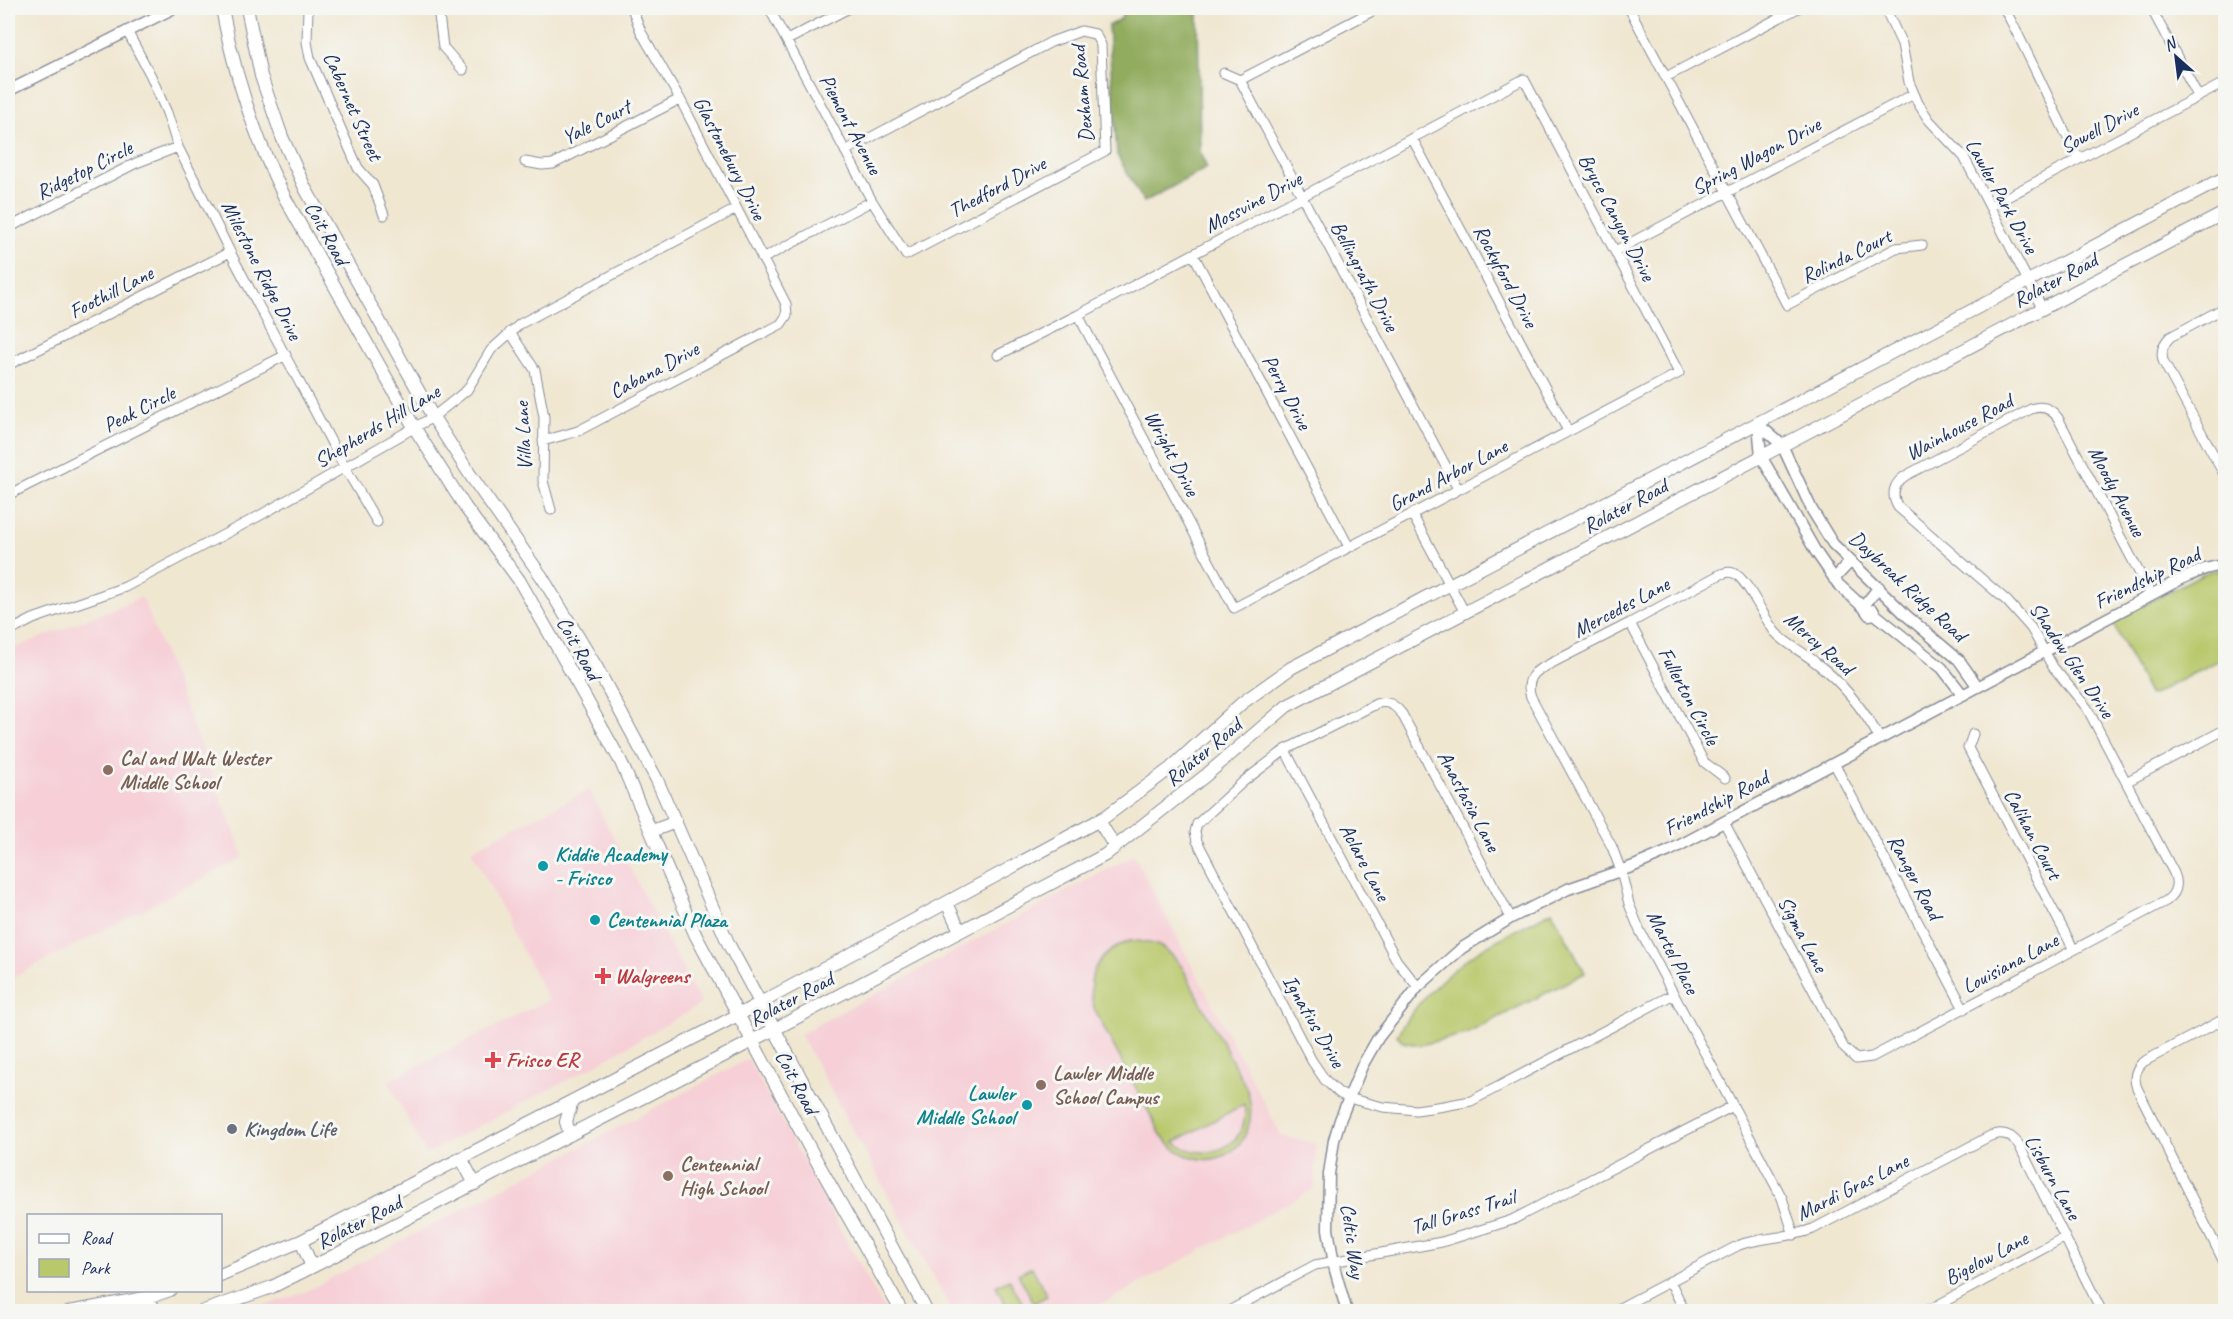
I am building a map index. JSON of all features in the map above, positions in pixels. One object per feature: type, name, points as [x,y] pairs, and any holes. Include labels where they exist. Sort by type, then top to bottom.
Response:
[{"type":"main road","name":"Coit Road","points":[[222,8],[242,91],[268,164],[285,198],[414,427],[449,484],[519,580],[621,762],[696,936],[815,1158],[902,1311]]},
{"type":"main road","name":"Coit Road","points":[[247,8],[261,76],[282,137],[300,178],[433,417],[471,476],[542,577],[597,668],[657,780],[721,928],[927,1311]]},
{"type":"main road","name":"Rolater Road","points":[[222,1274],[301,1241],[572,1101],[738,1015],[1098,821],[1171,768],[1242,703],[1291,668],[2226,177]]},
{"type":"main road","name":"Rolater Road","points":[[201,1311],[272,1287],[312,1267],[753,1041],[1105,855],[1205,777],[1287,706],[2226,212]]},
{"type":"main road","points":[[575,680],[597,668]]},
{"type":"main road","points":[[1098,821],[1115,847]]},
{"type":"main road","points":[[652,831],[676,822]]},
{"type":"main road","points":[[947,903],[960,931]]},
{"type":"main road","points":[[570,1135],[566,1122],[572,1101]]},
{"type":"main road","points":[[461,1158],[475,1184]]},
{"type":"main road","points":[[301,1241],[312,1267]]},
{"type":"main road","points":[[69,1311],[150,1297],[164,1292]]},
{"type":"main road","points":[[150,1297],[153,1311]]},
{"type":"street","points":[[8,91],[174,8]]},
{"type":"street","name":"Cabernet Street","points":[[308,8],[307,42],[316,74],[358,168],[373,185],[384,215]]},
{"type":"street","points":[[438,8],[443,47],[449,57],[463,70]]},
{"type":"street","name":"Glastonebury Drive","points":[[632,8],[640,32],[680,99],[787,307],[786,317],[780,324]]},
{"type":"street","name":"Piemont Avenue","points":[[769,8],[872,201],[906,255]]},
{"type":"street","points":[[787,40],[849,8]]},
{"type":"street","points":[[1224,73],[1239,80],[1378,8]]},
{"type":"street","points":[[1629,8],[1727,191]]},
{"type":"street","points":[[1666,77],[1798,8]]},
{"type":"street","name":"Lawler Park Drive","points":[[1885,8],[1902,44],[1914,94],[1929,120],[1964,157],[2042,309]]},
{"type":"street","points":[[2004,8],[2028,51],[2046,96],[2079,159]]},
{"type":"street","points":[[2151,8],[2198,96]]},
{"type":"street","name":"Milestone Ridge Drive","points":[[127,31],[164,105],[178,147],[230,252],[344,466],[377,522]]},
{"type":"street","name":"Dexham Road","points":[[845,151],[1051,42],[1081,32],[1095,34],[1101,45],[1105,151]]},
{"type":"street","name":"Mossvine Drive","points":[[998,355],[1524,79]]},
{"type":"street","name":"Bryce Canyon Drive","points":[[1524,79],[1679,373]]},
{"type":"street","name":"Bellingrath Drive","points":[[1239,80],[1458,489]]},
{"type":"street","name":"Sowell Drive","points":[[1990,206],[2226,82]]},
{"type":"street","name":"Spring Wagon Drive","points":[[1615,251],[1914,94]]},
{"type":"street","name":"Yale Court","points":[[525,162],[553,164],[680,99]]},
{"type":"street","name":"Rockyford Drive","points":[[1412,138],[1568,431]]},
{"type":"street","name":"Ridgetop Circle","points":[[8,228],[142,160],[178,147]]},
{"type":"street","name":"Thedford Drive","points":[[906,255],[1105,151]]},
{"type":"street","name":"Rolinda Court","points":[[1727,191],[1787,305],[1896,248],[1922,245]]},
{"type":"street","points":[[762,259],[872,201]]},
{"type":"street","name":"Shepherds Hill Lane","points":[[8,632],[43,616],[125,587],[259,516],[433,417],[467,390],[492,350],[525,321],[736,209]]},
{"type":"street","name":"Foothill Lane","points":[[8,365],[230,252]]},
{"type":"street","name":"Perry Drive","points":[[1193,254],[1348,548]]},
{"type":"street","points":[[2226,307],[2173,335],[2163,345],[2162,354],[2164,363],[2226,478]]},
{"type":"street","name":"Wright Drive","points":[[1078,315],[1234,608]]},
{"type":"street","name":"Cabana Drive","points":[[543,441],[578,431],[780,324]]},
{"type":"street","name":"Villa Lane","points":[[510,332],[535,370],[544,417],[543,481],[551,510]]},
{"type":"street","name":"Peak Circle","points":[[8,495],[286,355]]},
{"type":"street","name":"Grand Arbor Lane","points":[[1234,608],[1679,373]]},
{"type":"street","name":"Wainhouse Road","points":[[1895,487],[1905,476],[2033,408],[2046,408]]},
{"type":"street","name":"Moody Avenue","points":[[2046,408],[2054,412],[2058,418],[2151,595]]},
{"type":"street","name":"Daybreak Ridge Road","points":[[1758,424],[1782,445],[1812,510],[1833,544],[1907,616],[1959,660],[1978,687]]},
{"type":"street","name":"Daybreak Ridge Road","points":[[1758,424],[1761,456],[1833,579],[1847,594],[1864,607],[1870,608],[1942,668],[1963,695]]},
{"type":"street","name":"Shadow Glen Drive","points":[[1895,487],[1894,498],[1898,507],[2007,601],[2031,628],[2054,667],[2087,708],[2175,873],[2176,889]]},
{"type":"street","points":[[1412,514],[1465,613]]},
{"type":"street","points":[[1833,579],[1850,562]]},
{"type":"street","name":"Friendship Road","points":[[1329,1174],[1334,1140],[1348,1098],[1378,1038],[1418,987],[1462,948],[1511,918],[1568,889],[1621,871],[1669,851],[2151,595],[2193,574],[2226,564]]},
{"type":"street","name":"Mercedes Lane","points":[[1529,682],[1533,674],[1540,669],[1719,575],[1727,572],[1735,573]]},
{"type":"street","name":"Mercy Road","points":[[1735,573],[1774,631],[1786,643],[1816,662],[1840,684],[1858,705],[1880,739]]},
{"type":"street","points":[[1864,607],[1879,587]]},
{"type":"street","name":"Fullerton Circle","points":[[1630,623],[1704,762],[1725,778]]},
{"type":"street","name":"Martel Place","points":[[1529,682],[1531,697],[1611,844],[1621,871],[1629,904],[1640,931],[1783,1202],[1794,1235]]},
{"type":"street","name":"Anastasia Lane","points":[[1285,750],[1376,704],[1384,701],[1391,703],[1402,714],[1511,918]]},
{"type":"street","points":[[2126,782],[2226,729]]},
{"type":"street","name":"Calihan Court","points":[[1973,734],[1968,748],[2074,950]]},
{"type":"street","name":"Ignatius Drive","points":[[1285,750],[1244,781],[1197,824],[1195,832],[1197,841],[1312,1061],[1325,1080],[1339,1093],[1348,1098],[1383,1107],[1416,1110],[1472,1101],[1674,994]]},
{"type":"street","name":"Aclare Lane","points":[[1285,750],[1397,961],[1418,987]]},
{"type":"street","name":"Ranger Road","points":[[1834,763],[1964,1008]]},
{"type":"street","name":"Sigma Lane","points":[[1724,822],[1844,1048],[1856,1059]]},
{"type":"street","name":"Louisiana Lane","points":[[1856,1059],[1872,1057],[2169,900],[2176,889]]},
{"type":"street","points":[[2226,1018],[2146,1060],[2136,1071],[2134,1078],[2226,1266]]},
{"type":"street","name":"Tall Grass Trail","points":[[1227,1311],[1315,1265],[1442,1242],[1512,1220],[1733,1107]]},
{"type":"street","name":"Mardi Gras Lane","points":[[1612,1311],[1739,1245],[1756,1240],[1794,1235],[1820,1226],[1990,1136],[1997,1133],[2008,1135]]},
{"type":"street","name":"Lisburn Lane","points":[[2008,1135],[2019,1145],[2102,1311]]},
{"type":"street","name":"Celtic Way","points":[[1329,1174],[1327,1218],[1333,1261],[1347,1311]]},
{"type":"street","name":"Bigelow Lane","points":[[1925,1311],[2065,1237]]},
{"type":"street","points":[[1670,1281],[1685,1311]]},
{"type":"street","points":[[2217,1311],[2226,1307]]},
{"type":"shaded area","name":"Cal and Walt Wester Middle School","points":[[142,597],[244,857],[8,980],[8,651]]},
{"type":"shaded area","points":[[589,790],[701,1004],[592,1067],[426,1154],[388,1081],[548,1000],[471,850]]},
{"type":"shaded area","name":"Lawler Middle School Campus","points":[[1134,855],[1281,1135],[1316,1144],[1314,1189],[1089,1311],[952,1311],[800,1034]]},
{"type":"shaded area","name":"Centennial High School","points":[[748,1059],[885,1311],[245,1312],[303,1293]]},
{"type":"green space","points":[[1122,8],[1198,8],[1200,153],[1207,168],[1144,202],[1117,155],[1108,26],[1122,18]]},
{"type":"green space","points":[[2225,569],[2225,657],[2150,696],[2112,622],[2206,572]]},
{"type":"green space","points":[[1552,911],[1585,973],[1466,1034],[1420,1045],[1403,1042],[1397,1035],[1421,1002],[1463,962],[1493,942]]},
{"type":"green space","points":[[1130,941],[1147,942],[1166,950],[1177,960],[1246,1087],[1251,1110],[1248,1129],[1239,1144],[1226,1154],[1210,1159],[1193,1158],[1176,1149],[1160,1133],[1096,1013],[1092,1000],[1092,978],[1100,960],[1118,946]],"holes":[[[1244,1104],[1245,1119],[1234,1141],[1212,1151],[1200,1152],[1187,1149],[1174,1142]]]},
{"type":"green space","points":[[1032,1267],[1047,1296],[1034,1303],[1018,1274]]},
{"type":"green space","points":[[1009,1279],[1025,1308],[1018,1311],[1009,1311],[996,1286]]},
{"type":"place","name":"Cal and Walt Wester Middle School","points":[[108,770]]},
{"type":"place","name":"Kiddie Academy - Frisco","points":[[543,866]]},
{"type":"place","name":"Centennial Plaza","points":[[595,920]]},
{"type":"place","name":"Walgreens","points":[[603,976]]},
{"type":"place","name":"Frisco ER","points":[[493,1060]]},
{"type":"place","name":"Lawler Middle School Campus","points":[[1041,1085]]},
{"type":"place","name":"Lawler Middle School","points":[[1027,1105]]},
{"type":"place","name":"Kingdom Life","points":[[232,1129]]},
{"type":"place","name":"Centennial High School","points":[[668,1176]]}]
